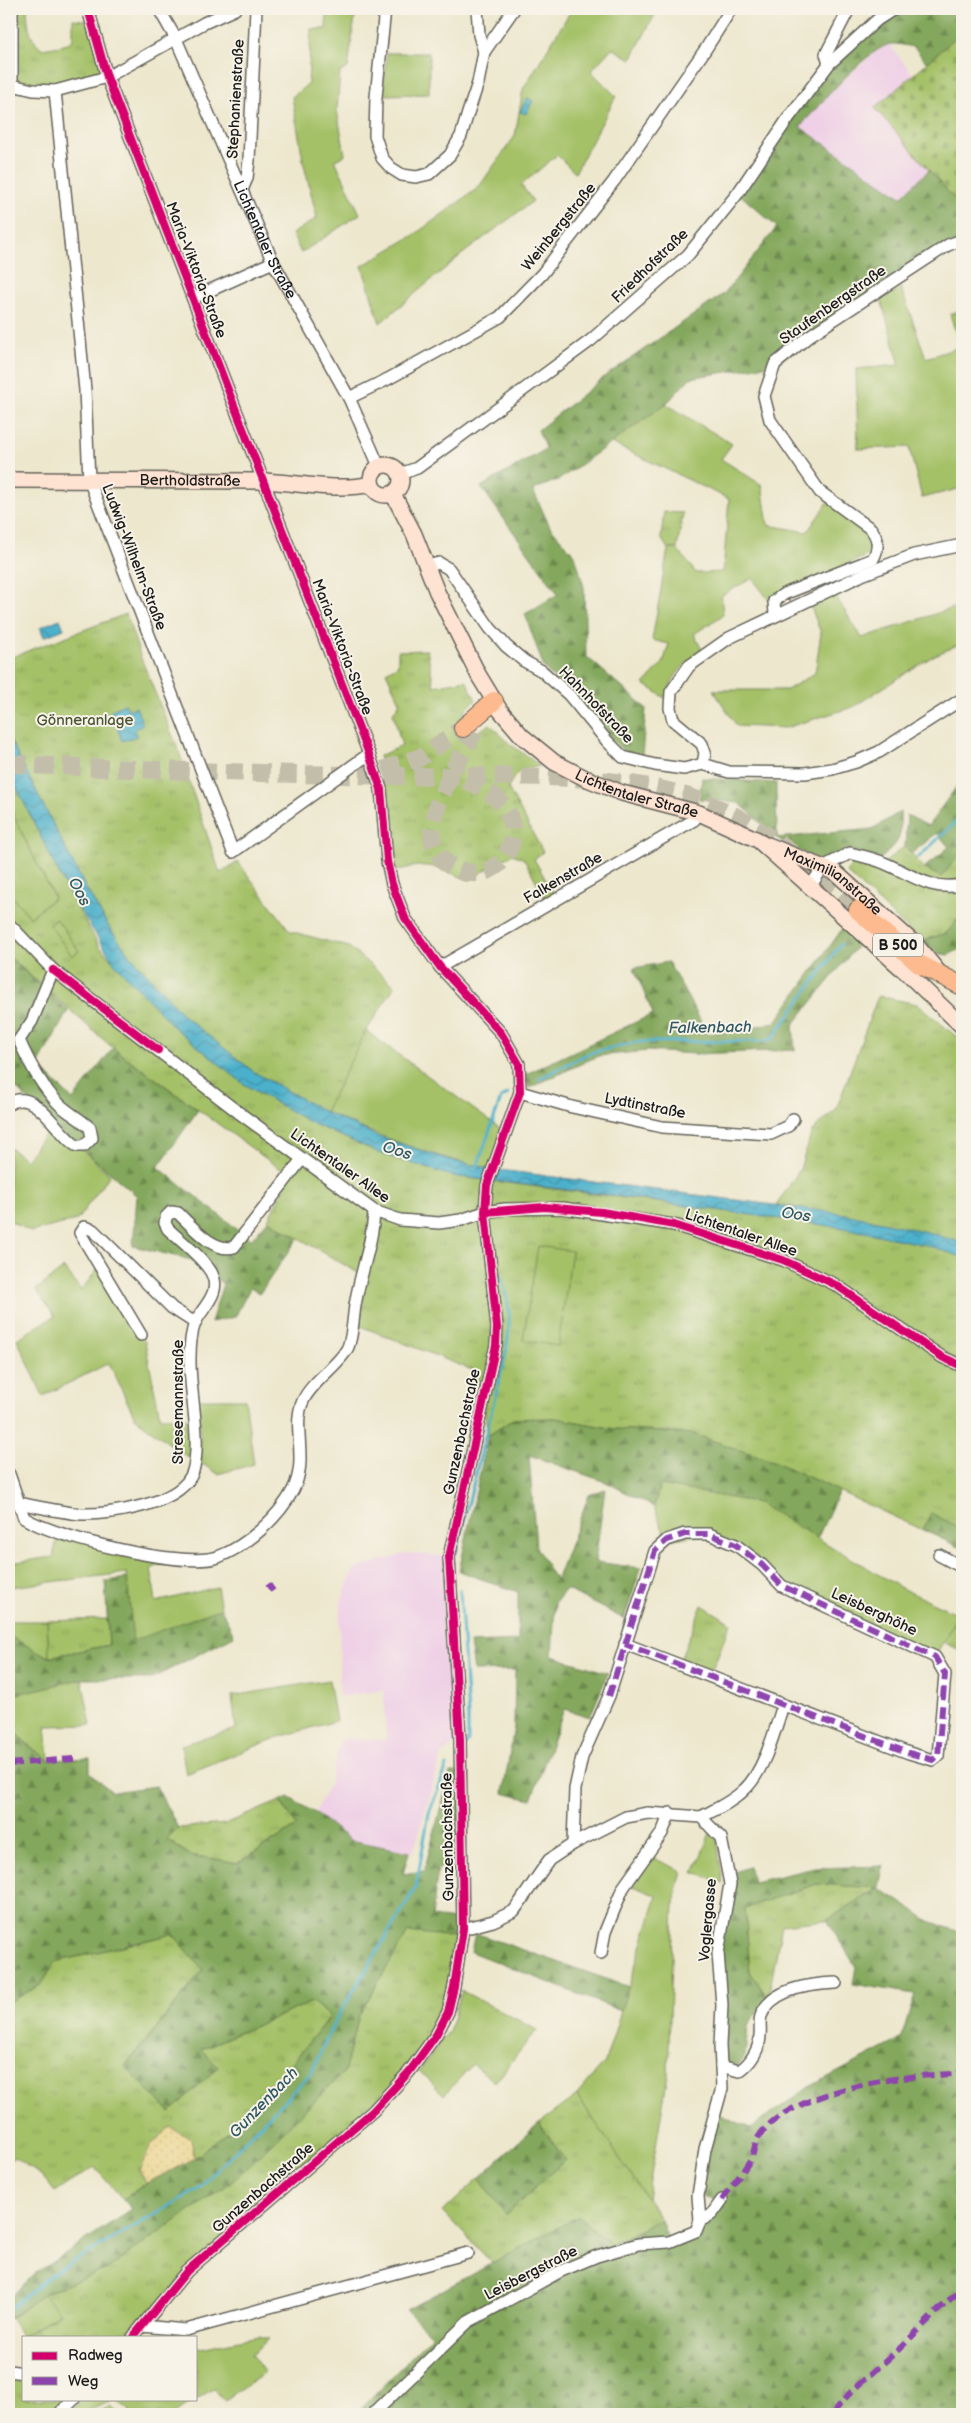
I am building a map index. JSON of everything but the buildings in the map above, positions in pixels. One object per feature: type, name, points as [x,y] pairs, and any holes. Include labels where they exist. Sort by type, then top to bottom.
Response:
[{"type":"main road","points":[[379,466],[391,466],[400,474],[399,488],[393,494],[382,495],[377,493],[371,484],[373,472],[379,466]]},
{"type":"main road","name":"Bertholdstraße","points":[[9,480],[262,481],[310,483],[347,488],[371,484]]},
{"type":"main road","name":"Lichtentaler Straße","points":[[393,494],[414,534],[437,592],[496,705],[522,736],[538,750],[585,778],[622,793],[699,813],[758,840],[962,1026]]},
{"type":"main road","points":[[469,730],[484,720],[496,705]]},
{"type":"main road","name":"Maximilianstraße","points":[[758,840],[836,874],[917,946],[941,977]]},
{"type":"main road","name":"Maximilianstraße","points":[[858,910],[919,964],[941,977],[962,986]]},
{"type":"street","points":[[9,101],[12,84],[12,9]]},
{"type":"street","name":"Maria-Viktoria-Straße","points":[[88,9],[107,77],[262,481],[370,754],[381,789],[387,861],[392,884],[405,918],[440,967],[501,1034],[519,1064],[520,1092],[487,1185],[485,1212]]},
{"type":"street","name":"Lichtentaler Straße","points":[[159,9],[176,39],[273,262],[349,398],[379,466]]},
{"type":"street","points":[[12,84],[33,90],[56,91],[107,77],[204,23],[235,9]]},
{"type":"street","name":"Stephanienstraße","points":[[242,190],[247,178],[249,160],[256,9]]},
{"type":"street","points":[[385,9],[376,97],[375,136],[382,158],[391,168],[402,175],[416,177],[429,174],[439,167],[450,155],[461,136],[478,84],[484,52],[514,9]]},
{"type":"street","points":[[477,9],[479,35],[484,52]]},
{"type":"street","name":"Weinbergstraße","points":[[349,398],[388,380],[500,317],[542,274],[614,181],[705,50],[731,9]]},
{"type":"street","points":[[829,64],[826,54],[849,9]]},
{"type":"street","name":"Friedhofstraße","points":[[400,474],[418,468],[515,398],[598,334],[681,261],[738,193],[787,120],[829,64],[877,20],[894,9]]},
{"type":"street","name":"Ludwig-Wilhelm-Straße","points":[[56,91],[85,390],[89,480],[233,852],[370,754]]},
{"type":"street","name":"Staufenbergstraße","points":[[775,614],[774,602],[784,594],[873,559],[877,551],[877,537],[871,529],[820,492],[770,420],[764,396],[775,364],[809,336],[948,245],[962,240]]},
{"type":"street","points":[[193,298],[273,262]]},
{"type":"street","points":[[962,545],[914,555],[775,614],[729,638],[689,666],[671,692],[670,708],[673,720],[702,744],[705,753],[703,764],[729,772],[805,773],[832,769],[856,762],[878,752],[962,699]]},
{"type":"street","name":"Hahnhofstraße","points":[[427,566],[439,563],[449,569],[490,628],[506,646],[524,661],[542,671],[569,695],[607,741],[623,756],[655,766],[684,769],[703,764]]},
{"type":"street","name":"Falkenstraße","points":[[440,967],[694,820],[699,813]]},
{"type":"street","points":[[810,887],[823,867],[850,852],[884,863],[912,878],[933,885],[946,888],[962,885]]},
{"type":"street","name":"Lichtentaler Allee","points":[[9,924],[53,970],[302,1159],[374,1211],[400,1220],[428,1223],[461,1220],[485,1212],[544,1207],[602,1212],[674,1225],[774,1257],[836,1285],[942,1357],[962,1366]]},
{"type":"street","points":[[9,1048],[19,1040],[32,1021],[53,970]]},
{"type":"street","points":[[9,1104],[19,1099],[30,1102],[77,1146],[84,1146],[92,1138],[90,1128],[59,1104],[48,1091],[29,1062],[19,1040]]},
{"type":"street","name":"Lydtinstraße","points":[[520,1092],[572,1107],[662,1127],[771,1134],[788,1126],[793,1119]]},
{"type":"street","name":"Stresemannstraße","points":[[16,1511],[96,1514],[149,1504],[164,1498],[188,1481],[195,1459],[190,1373],[191,1342],[195,1323],[210,1302],[214,1280],[206,1265],[168,1229],[165,1220],[167,1214],[178,1213],[217,1246],[234,1247],[302,1159]]},
{"type":"street","points":[[9,1474],[16,1511],[28,1520],[110,1548],[180,1559],[217,1557],[244,1546],[271,1520],[293,1491],[300,1473],[299,1411],[303,1399],[348,1348],[356,1298],[374,1226],[374,1211]]},
{"type":"street","name":"Gunzenbachstraße","points":[[134,2336],[187,2271],[373,2110],[410,2072],[436,2035],[448,2012],[463,1929],[459,1718],[449,1557],[496,1345],[497,1327],[485,1212]]},
{"type":"street","name":"Stresemannstraße","points":[[141,1336],[80,1233],[84,1227],[93,1230],[172,1308],[195,1323]]},
{"type":"street","name":"Leisberghöhe","points":[[573,1844],[575,1789],[582,1757],[609,1696],[625,1644],[655,1551],[667,1540],[685,1534],[709,1534],[736,1545],[762,1565],[782,1586],[935,1657],[945,1674],[938,1756],[934,1762],[625,1644]]},
{"type":"street","points":[[940,1555],[962,1567]]},
{"type":"street","points":[[463,1929],[493,1922],[514,1911],[549,1860],[573,1844],[626,1817],[648,1813],[670,1813],[701,1817],[729,1802],[746,1789],[762,1764],[783,1705]]},
{"type":"street","points":[[601,1952],[605,1932],[623,1888],[657,1841],[670,1813]]},
{"type":"street","name":"Voglergasse","points":[[700,2221],[698,2196],[705,2149],[722,2088],[722,2005],[718,1953],[730,1884],[721,1838],[701,1817]]},
{"type":"street","points":[[721,2066],[739,2070],[749,2065],[760,2039],[761,2016],[773,1999],[809,1984],[836,1983]]},
{"type":"street","name":"Leisbergstraße","points":[[373,2414],[468,2322],[561,2271],[597,2256],[638,2244],[669,2242],[696,2230],[700,2221],[712,2214],[722,2200]]},
{"type":"street","points":[[142,2326],[186,2330],[468,2253]]},
{"type":"street","points":[[9,2370],[22,2373]]},
{"type":"street","points":[[59,2414],[73,2400]]},
{"type":"shaded area","points":[[889,44],[914,76],[875,109],[930,169],[902,198],[800,127],[829,93],[874,53]]},
{"type":"shaded area","points":[[407,1553],[449,1557],[460,1739],[442,1754],[413,1853],[350,1840],[315,1813],[329,1785],[341,1739],[386,1740],[384,1690],[339,1697],[340,1605],[350,1577],[357,1568]]},
{"type":"green space","points":[[12,9],[27,9],[32,36],[43,49],[63,45],[73,39],[73,19],[91,21],[107,77],[55,91],[12,85]]},
{"type":"green space","points":[[327,9],[356,9],[348,68],[340,72],[337,110],[345,155],[335,160],[360,214],[301,253],[292,234],[317,218],[304,165],[292,97],[308,84],[311,29],[326,29]]},
{"type":"green space","points":[[572,9],[658,9],[631,59],[612,48],[591,71],[616,96],[575,173],[557,155],[521,185],[533,201],[461,255],[380,323],[362,266],[414,235],[478,188],[515,136],[523,89]]},
{"type":"green space","points":[[894,9],[962,9],[962,32],[927,63],[914,47],[890,44],[877,50],[841,82],[800,127],[901,197],[930,169],[962,208],[962,240],[775,364],[690,378],[666,404],[560,479],[533,490],[550,527],[575,555],[584,587],[586,656],[646,708],[642,756],[624,752],[544,668],[525,614],[558,594],[481,487],[546,449],[538,430],[607,375],[725,293],[777,227],[738,193],[827,64]]},
{"type":"green space","points":[[962,32],[962,208],[875,108]]},
{"type":"green space","points":[[387,53],[429,53],[429,94],[382,95]]},
{"type":"green space","points":[[901,288],[926,358],[960,347],[950,314],[962,310],[962,488],[922,498],[909,447],[858,449],[856,369],[900,365],[881,300]]},
{"type":"green space","points":[[666,404],[732,444],[721,459],[762,485],[768,525],[807,532],[828,502],[871,529],[877,551],[769,600],[752,578],[721,596],[723,615],[694,634],[702,650],[679,671],[665,698],[644,684],[663,663],[669,644],[652,640],[668,549],[677,549],[696,573],[723,572],[729,499],[611,443]]},
{"type":"green space","points":[[664,512],[683,513],[677,549],[668,549],[661,538]]},
{"type":"green space","points":[[834,594],[862,638],[962,605],[962,643],[933,656],[853,707],[785,728],[737,726],[713,690],[787,690],[815,673],[821,633],[810,605]]},
{"type":"green space","name":"Gönneranlage","points":[[126,614],[141,658],[178,749],[220,873],[238,862],[290,931],[349,947],[395,986],[366,1031],[325,1112],[254,1072],[185,1017],[128,953],[109,927],[84,885],[9,738],[9,658]]},
{"type":"green space","points":[[427,650],[434,686],[466,680],[476,700],[466,709],[461,719],[468,733],[477,732],[490,724],[510,744],[540,766],[517,774],[508,788],[543,852],[534,859],[554,894],[546,899],[524,859],[513,854],[469,880],[439,869],[424,866],[405,868],[393,872],[381,789],[384,771],[379,756],[402,746],[393,713],[400,702],[386,672],[398,665],[398,651]]},
{"type":"green space","points":[[9,772],[67,890],[100,947],[176,1029],[244,1084],[309,1122],[382,1154],[452,1176],[772,1217],[776,1206],[800,1169],[812,1131],[836,1110],[878,996],[917,1004],[962,1041],[962,1548],[775,1462],[693,1434],[615,1429],[555,1418],[513,1419],[488,1436],[483,1400],[475,1371],[360,1326],[365,1277],[268,1220],[290,1176],[113,1048],[9,957],[9,893],[30,917],[54,898],[9,807]],"holes":[[[56,919],[79,951],[72,956],[50,924]]]},
{"type":"green space","points":[[702,778],[776,783],[777,838],[739,803],[699,799]]},
{"type":"green space","points":[[962,779],[962,851],[941,877],[924,868],[949,847],[937,833],[912,853],[905,846],[907,815],[928,826]]},
{"type":"green space","points":[[9,807],[54,898],[30,917],[9,893]]},
{"type":"green space","points":[[900,812],[901,828],[898,839],[881,859],[846,849],[823,864],[777,838],[872,829]]},
{"type":"green space","points":[[905,846],[924,868],[941,877],[962,851],[962,914],[947,933],[921,941],[846,872],[855,862],[862,858],[884,863]]},
{"type":"green space","points":[[962,914],[962,948],[948,955],[930,952],[921,941],[947,933]]},
{"type":"green space","points":[[57,919],[79,951],[72,956],[49,924]]},
{"type":"green space","points":[[845,925],[861,941],[793,1025],[795,1050],[695,1054],[648,1051],[598,1056],[529,1088],[524,1075],[653,1014],[634,968],[668,962],[708,1034],[775,1023]]},
{"type":"green space","points":[[9,957],[68,1011],[38,1065],[73,1100],[113,1048],[198,1110],[158,1167],[251,1240],[268,1220],[298,1238],[260,1293],[250,1288],[235,1317],[211,1322],[223,1284],[191,1260],[133,1246],[137,1196],[53,1124],[16,1088],[9,1095]]},
{"type":"green space","points":[[366,1031],[505,1132],[492,1169],[448,1159],[366,1130],[325,1112]]},
{"type":"green space","points":[[53,1124],[110,1175],[77,1220],[31,1232],[9,1220],[9,1147],[26,1160]]},
{"type":"green space","points":[[538,1246],[572,1251],[558,1346],[523,1340]]},
{"type":"green space","points":[[64,1268],[81,1290],[98,1269],[145,1342],[160,1417],[186,1417],[189,1458],[135,1418],[109,1363],[43,1396],[17,1339],[55,1316],[36,1290]]},
{"type":"green space","points":[[198,1399],[245,1399],[254,1464],[218,1474],[201,1463]]},
{"type":"green space","points":[[555,1418],[615,1429],[693,1434],[775,1462],[839,1491],[817,1539],[758,1503],[660,1485],[654,1507],[606,1482],[529,1455],[536,1547],[556,1581],[589,1495],[605,1489],[595,1562],[641,1568],[624,1619],[566,1589],[555,1603],[552,1656],[608,1673],[590,1717],[564,1709],[531,1800],[503,1793],[514,1727],[515,1670],[474,1671],[470,1643],[518,1641],[518,1592],[459,1571],[488,1436],[513,1419]]},
{"type":"green space","points":[[660,1485],[758,1503],[903,1589],[958,1614],[935,1657],[782,1586],[762,1565],[709,1534],[667,1540],[654,1507]]},
{"type":"green space","points":[[931,1513],[962,1529],[962,1549],[923,1529]]},
{"type":"green space","points":[[58,1535],[169,1561],[151,1569],[156,1602],[217,1587],[221,1608],[133,1641],[127,1573],[9,1587],[9,1563],[53,1557]]},
{"type":"green space","points":[[128,1578],[133,1640],[221,1608],[234,1636],[151,1679],[82,1679],[9,1696],[9,1636],[49,1657],[109,1645],[105,1581]]},
{"type":"green space","points":[[702,1605],[731,1623],[711,1672],[680,1660]]},
{"type":"green space","points":[[958,1614],[962,1616],[962,1651],[943,1642]]},
{"type":"green space","points":[[107,1619],[109,1645],[49,1657],[47,1621]]},
{"type":"green space","points":[[9,1621],[47,1621],[49,1657],[9,1636]]},
{"type":"green space","points":[[82,1679],[91,1725],[46,1726],[49,1760],[18,1734],[11,1719],[9,1696]]},
{"type":"green space","points":[[329,1680],[336,1721],[279,1737],[186,1774],[181,1745],[236,1729],[232,1696]]},
{"type":"green space","points":[[9,1718],[24,1742],[49,1760],[90,1758],[90,1773],[112,1792],[156,1786],[178,1828],[167,1840],[190,1855],[238,1863],[297,1826],[280,1801],[288,1797],[315,1813],[350,1840],[409,1852],[403,1874],[424,1871],[450,1773],[461,1773],[462,1870],[438,1868],[432,1917],[455,1920],[462,1938],[408,1932],[359,2015],[344,2072],[233,2181],[107,2269],[44,2294],[9,2319],[9,2299],[30,2277],[132,2209],[123,2199],[147,2183],[195,2158],[251,2114],[330,2016],[312,2002],[201,2049],[218,2067],[170,2112],[125,2067],[203,1970],[173,1934],[55,1962],[42,1984],[9,2002]]},
{"type":"green space","points":[[280,1801],[297,1826],[238,1863],[190,1855],[167,1840],[178,1828],[225,1824]]},
{"type":"green space","points":[[710,1833],[717,1840],[723,1883],[694,1873]]},
{"type":"green space","points":[[651,1857],[682,1871],[674,1903],[668,2074],[647,2199],[577,2095],[605,2062],[657,1896],[633,1886]]},
{"type":"green space","points":[[883,1866],[879,1888],[929,1921],[962,1933],[962,2414],[355,2414],[432,2336],[406,2310],[579,2216],[611,2245],[661,2219],[669,2242],[696,2231],[721,2200],[698,2196],[716,2113],[751,2128],[809,2087],[901,2039],[915,1994],[853,1984],[856,1967],[827,1920],[878,1888],[817,1884],[745,1908],[750,1972],[768,1998],[748,2025],[745,2057],[739,2065],[723,2064],[718,1953],[731,1873],[749,1867],[753,1882],[815,1868]]},
{"type":"green space","points":[[817,1884],[879,1888],[827,1920],[782,1925],[768,1998],[750,1972],[745,1908]]},
{"type":"green space","points":[[408,1931],[462,1938],[448,2012],[409,2072],[187,2271],[134,2336],[24,2336],[60,2313],[43,2294],[107,2269],[344,2072],[359,2015]]},
{"type":"green space","points":[[475,1933],[629,1987],[621,2011],[471,1952]]},
{"type":"green space","points":[[173,1934],[203,1970],[125,2066],[201,2049],[312,2002],[330,2016],[251,2114],[195,2158],[191,2139],[139,2171],[147,2183],[123,2199],[94,2167],[55,2192],[42,2176],[14,2157],[9,2162],[9,2002],[42,1984],[55,1962]]},
{"type":"green space","points":[[462,1991],[537,2030],[495,2082],[473,2064],[444,2095],[419,2071],[449,2031]]},
{"type":"green space","points":[[577,2095],[661,2219],[611,2245],[579,2216],[492,2263],[443,2212],[479,2178],[506,2214],[565,2160],[539,2123]]},
{"type":"green space","points":[[539,2123],[565,2160],[506,2215],[479,2178]]},
{"type":"green space","points":[[43,2294],[60,2312],[22,2337],[11,2319]]},
{"type":"green space","points":[[258,2336],[269,2339],[251,2354],[265,2373],[225,2400],[213,2389],[198,2398],[198,2349]]},
{"type":"green space","points":[[9,2371],[22,2373],[22,2400],[73,2400],[59,2414],[9,2414]]},
{"type":"green space","points":[[81,2400],[115,2400],[80,2414],[69,2414]]},
{"type":"green space","points":[[115,2400],[195,2400],[173,2414],[130,2414],[129,2409]]},
{"type":"green space","points":[[110,2407],[120,2414],[93,2414]]},
{"type":"sand","points":[[170,2127],[191,2139],[195,2158],[147,2183],[139,2171],[151,2145]]},
{"type":"water","points":[[527,98],[533,101],[526,114],[520,112]]},
{"type":"water","points":[[60,619],[64,629],[44,637],[40,627]]},
{"type":"water","points":[[125,704],[128,710],[136,707],[143,725],[135,729],[137,736],[122,741],[111,710]]},
{"type":"water","name":"Oos","points":[[9,738],[84,885],[109,927],[128,953],[185,1017],[254,1072],[325,1112],[377,1136],[453,1161],[492,1169],[845,1214],[927,1232],[962,1243],[962,1257],[926,1245],[844,1228],[594,1193],[452,1176],[382,1154],[309,1122],[244,1084],[176,1029],[115,964],[67,890],[9,772]]},
{"type":"waterway","name":"Falkenbach","points":[[919,857],[962,816]]},
{"type":"waterway","name":"Falkenbach","points":[[539,1079],[589,1053],[637,1042],[766,1041],[772,1039],[841,944]]},
{"type":"waterway","name":"Falkenbach","points":[[476,1170],[501,1098],[508,1094]]},
{"type":"waterway","name":"Gunzenbach","points":[[456,1553],[506,1353],[509,1312],[506,1293],[499,1272]]},
{"type":"waterway","name":"Gunzenbach","points":[[460,1590],[468,1716],[468,1741],[464,1747]]},
{"type":"waterway","name":"Gunzenbach","points":[[9,2310],[49,2276],[197,2190],[311,2073],[334,2023],[416,1887],[429,1813],[447,1766]]},
{"type":"tunnel","points":[[383,770],[421,757],[463,728]]},
{"type":"tunnel","points":[[465,780],[492,794],[507,812],[513,830],[510,848],[500,862],[486,871],[468,873],[448,864],[438,854],[432,836],[433,820],[442,794],[475,731]]},
{"type":"tunnel","points":[[9,764],[303,774],[551,777],[628,783],[664,790],[698,800],[743,820],[783,847],[858,910]]},
{"type":"marked path","points":[[609,1696],[655,1551],[667,1540],[685,1534],[709,1534],[736,1545],[762,1565],[782,1586],[935,1657],[945,1674],[938,1756],[933,1760],[909,1753],[625,1644]]},
{"type":"marked path","points":[[268,1584],[273,1591]]},
{"type":"marked path","points":[[9,1764],[74,1759]]},
{"type":"marked path","points":[[722,2200],[749,2162],[758,2138],[768,2125],[783,2114],[823,2096],[866,2084],[909,2077],[962,2073]]},
{"type":"marked path","points":[[833,2414],[855,2388],[962,2289]]},
{"type":"cycle path","points":[[88,9],[107,77],[369,754],[381,789],[387,861],[392,884],[405,918],[440,967],[501,1033],[519,1064],[520,1092],[487,1185],[485,1212],[497,1327],[496,1345],[449,1557],[460,1739],[463,1929],[448,2012],[436,2035],[409,2072],[373,2111],[187,2271],[134,2336]]},
{"type":"cycle path","points":[[53,970],[158,1050]]},
{"type":"cycle path","points":[[485,1212],[544,1207],[602,1212],[674,1225],[783,1260],[836,1285],[942,1357],[962,1366]]}]
